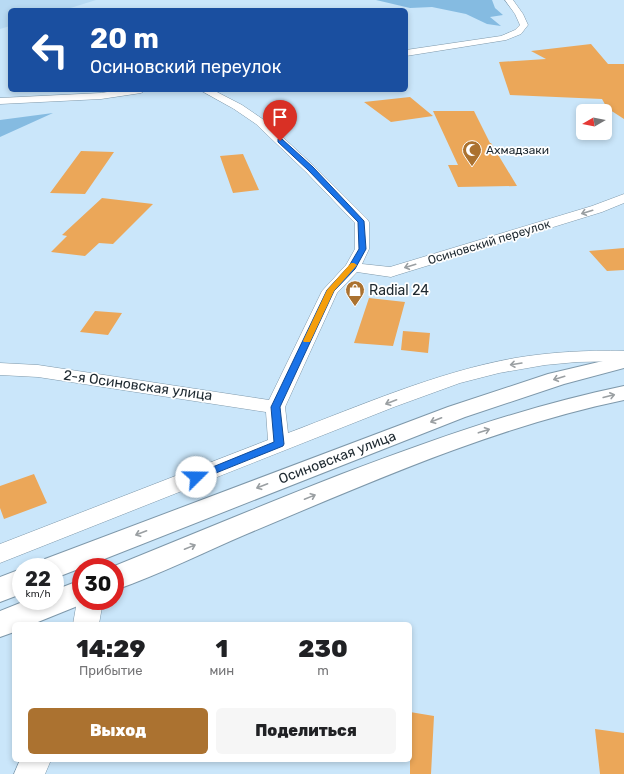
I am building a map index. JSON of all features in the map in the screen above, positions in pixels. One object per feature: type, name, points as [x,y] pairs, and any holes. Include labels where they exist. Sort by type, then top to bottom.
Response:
[{"type":"street","points":[[408,53],[503,38],[518,32],[524,25],[519,14],[509,0]]},
{"type":"street","points":[[0,101],[101,96],[128,92]]},
{"type":"street","points":[[209,92],[238,107],[260,122],[310,169],[362,222],[362,249],[353,267],[330,290],[275,407],[279,444]]},
{"type":"street","name":"Осиновский переулок","points":[[353,267],[391,272],[597,209],[624,198]]},
{"type":"street","points":[[0,554],[90,520],[279,444],[438,384],[499,367],[552,359],[597,355],[624,356]]},
{"type":"street","name":"Осиновская улица","points":[[64,563],[228,498],[490,399],[581,371],[624,362]]},
{"type":"street","name":"2-я Осиновская улица","points":[[0,369],[38,371],[229,398],[275,407]]},
{"type":"street","name":"Осиновская улица","points":[[124,574],[352,480],[461,439],[548,411],[624,393]]},
{"type":"street","points":[[0,590],[12,585]]},
{"type":"street","points":[[0,624],[72,596]]},
{"type":"street","points":[[86,622],[88,610]]},
{"type":"street","points":[[29,774],[35,762]]},
{"type":"shaded area","points":[[0,0],[96,0],[70,8],[8,8],[8,27],[0,29]]},
{"type":"shaded area","points":[[376,0],[492,0],[495,8],[503,15],[490,17],[501,26],[487,24],[466,14],[432,7],[410,8]]},
{"type":"shaded area","points":[[53,113],[0,137],[0,120]]},
{"type":"building","points":[[591,44],[608,64],[624,64],[624,119],[612,111],[612,104],[605,104],[602,99],[510,95],[499,62],[546,59],[531,51]]},
{"type":"building","points":[[410,97],[433,116],[391,122],[364,102]]},
{"type":"building","points":[[433,111],[474,111],[490,143],[517,186],[458,187],[448,165],[458,165]]},
{"type":"building","points":[[81,151],[114,152],[85,194],[50,193]]},
{"type":"building","points":[[243,154],[259,190],[233,193],[220,156]]},
{"type":"building","points":[[102,198],[153,204],[113,244],[99,243],[85,256],[51,252],[67,236],[62,235]]},
{"type":"building","points":[[624,248],[624,270],[607,271],[589,251]]},
{"type":"building","points":[[369,298],[405,302],[393,346],[354,343]]},
{"type":"building","points":[[95,311],[122,313],[108,335],[80,332]]},
{"type":"building","points":[[403,331],[430,333],[428,353],[401,350]]},
{"type":"building","points":[[34,474],[47,503],[4,519],[0,508],[0,486]]},
{"type":"building","points":[[412,712],[434,716],[431,774],[410,774],[410,762],[412,762]]},
{"type":"building","points":[[595,729],[624,733],[624,774],[600,774]]},
{"type":"slow traffic","points":[[307,341],[330,290],[354,265]]},
{"type":"place","name":"Ахмадзаки","points":[[472,167]]},
{"type":"place","name":"Radial 24","points":[[355,307]]},
{"type":"route","points":[[196,477],[279,444],[275,407],[330,290],[353,267],[362,249],[362,222],[280,141]]}]
